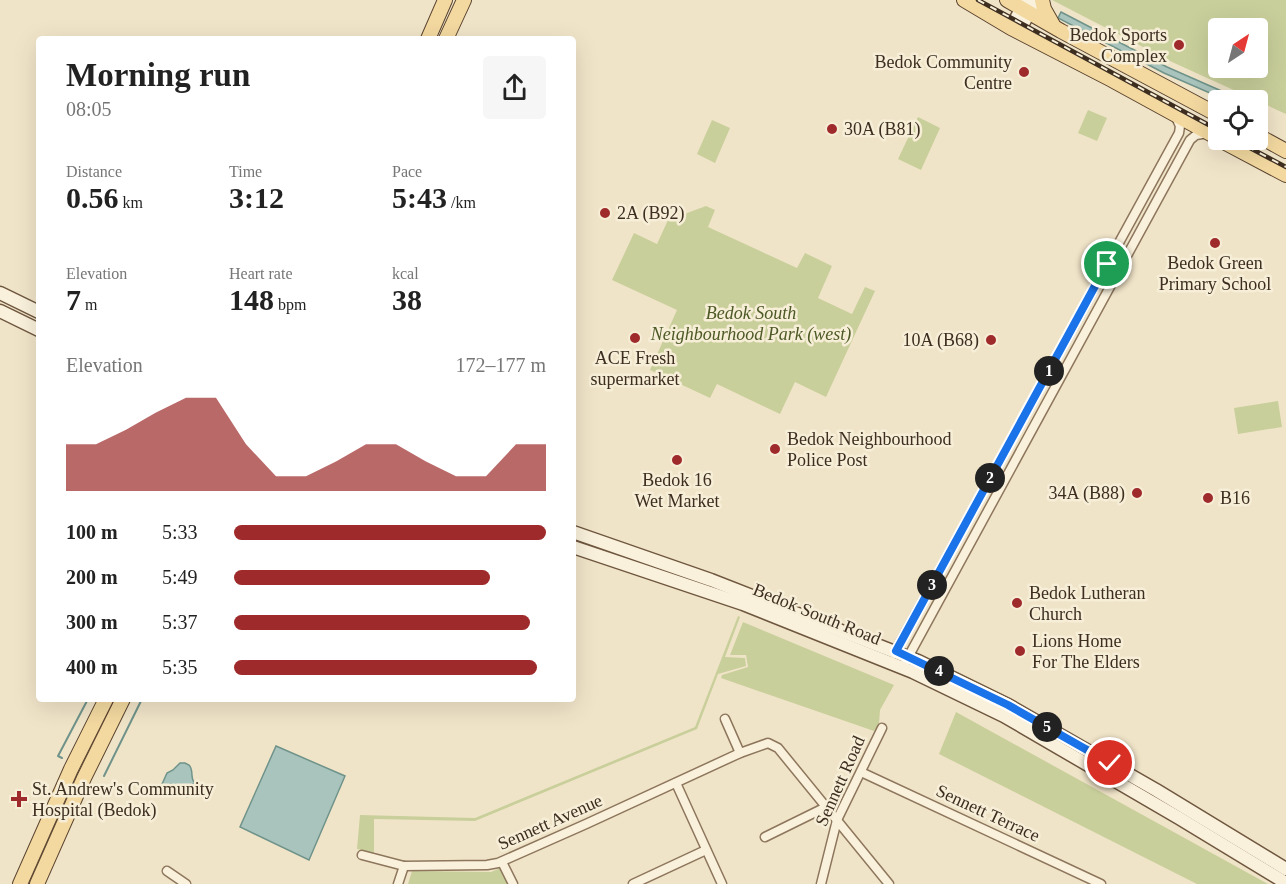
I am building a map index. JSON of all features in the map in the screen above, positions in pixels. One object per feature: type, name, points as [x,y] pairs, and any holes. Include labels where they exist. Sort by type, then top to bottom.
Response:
[{"type":"main road","points":[[429,36],[445,0]]},
{"type":"main road","points":[[447,36],[464,0]]},
{"type":"main road","points":[[963,0],[1208,133]]},
{"type":"main road","points":[[1007,0],[1028,5],[1055,28],[1208,110]]},
{"type":"main road","points":[[1042,0],[1044,9],[1055,28]]},
{"type":"main road","points":[[1015,30],[1028,5]]},
{"type":"main road","points":[[1268,141],[1286,151]]},
{"type":"main road","points":[[1240,150],[1286,175]]},
{"type":"main road","points":[[0,293],[36,311]]},
{"type":"main road","points":[[0,311],[36,329]]},
{"type":"main road","name":"Bedok South Road","points":[[576,533],[711,580],[776,611],[1018,710],[1286,869]]},
{"type":"main road","name":"Bedok South Road","points":[[576,548],[743,604],[776,611]]},
{"type":"main road","name":"Bedok South Road","points":[[905,662],[1004,716],[1286,883]]},
{"type":"main road","points":[[20,883],[70,769],[104,702]]},
{"type":"main road","points":[[37,884],[84,778],[122,702]]},
{"type":"street","points":[[893,657],[1179,133],[1180,126],[1175,114]]},
{"type":"street","points":[[905,662],[1190,140],[1196,135],[1208,136]]},
{"type":"street","points":[[725,719],[740,753]]},
{"type":"street","name":"Sennett Road","points":[[821,884],[837,819],[882,728]]},
{"type":"street","name":"Sennett Avenue","points":[[362,855],[404,866],[487,865],[502,862],[740,753],[768,743],[778,748],[889,884]]},
{"type":"street","name":"Sennett Terrace","points":[[861,772],[1101,884]]},
{"type":"street","points":[[676,783],[722,884]]},
{"type":"street","points":[[765,837],[826,807]]},
{"type":"street","points":[[633,884],[706,850]]},
{"type":"street","points":[[502,862],[513,884]]},
{"type":"street","points":[[398,884],[404,866]]},
{"type":"street","points":[[167,871],[186,884]]},
{"type":"green space","name":"Bedok Sports Complex","points":[[1052,0],[1286,0],[1286,114],[1268,106],[1268,90],[1233,90],[1172,62]]},
{"type":"green space","points":[[1088,110],[1107,118],[1097,141],[1078,133]]},
{"type":"green space","points":[[918,117],[940,128],[921,170],[898,159]]},
{"type":"green space","points":[[712,120],[730,128],[715,163],[697,154]]},
{"type":"green space","name":"Bedok South Neighbourhood Park (west)","points":[[706,206],[715,210],[708,227],[797,268],[805,253],[832,266],[818,298],[852,314],[865,287],[875,291],[826,397],[795,382],[780,414],[717,384],[710,398],[650,370],[677,310],[612,280],[634,233],[657,244],[668,220]]},
{"type":"green space","points":[[1278,401],[1282,427],[1238,434],[1234,408]]},
{"type":"green space","points":[[738,616],[740,617],[725,657],[745,658],[746,666],[718,674],[697,729],[475,821],[374,819],[374,853],[357,849],[360,815],[475,818],[695,727]]},
{"type":"green space","points":[[743,622],[894,685],[880,710],[879,724],[874,731],[721,678],[722,675],[748,667],[746,655],[730,655]]},
{"type":"green space","points":[[956,712],[1268,884],[1197,884],[939,754]]},
{"type":"green space","points":[[503,867],[511,884],[408,884],[412,871],[491,872]]},
{"type":"water","points":[[1061,12],[1167,67],[1219,90],[1208,90],[1208,92],[1164,73],[1058,18]]},
{"type":"water","points":[[276,746],[345,776],[309,860],[240,827]]},
{"type":"water","points":[[180,763],[189,765],[192,771],[194,782],[187,797],[171,790],[166,796],[158,793],[167,773]]},
{"type":"waterway","points":[[62,758],[58,756],[86,702]]},
{"type":"waterway","points":[[104,776],[141,702]]},
{"type":"railway","points":[[978,0],[1208,125]]},
{"type":"railway","points":[[1254,150],[1286,167]]},
{"type":"place","name":"Bedok Sports Complex","points":[[1179,45]]},
{"type":"place","name":"Bedok Community Centre","points":[[1024,72]]},
{"type":"place","name":"30A (B81)","points":[[832,129]]},
{"type":"place","name":"2A (B92)","points":[[605,213]]},
{"type":"place","name":"Bedok Green Primary School","points":[[1215,243]]},
{"type":"place","name":"ACE Fresh supermarket","points":[[635,338]]},
{"type":"place","name":"10A (B68)","points":[[991,340]]},
{"type":"place","name":"Bedok Neighbourhood Police Post","points":[[775,449]]},
{"type":"place","name":"Bedok 16 Wet Market","points":[[677,460]]},
{"type":"place","name":"34A (B88)","points":[[1137,493]]},
{"type":"place","name":"B16","points":[[1208,498]]},
{"type":"place","name":"Bedok Lutheran Church","points":[[1017,603]]},
{"type":"place","name":"Lions Home For The Elders","points":[[1020,651]]},
{"type":"place","name":"St. Andrew's Community Hospital (Bedok)","points":[[19,799]]},
{"type":"route","points":[[1107,264],[896,651],[1008,705],[1110,763]]}]
